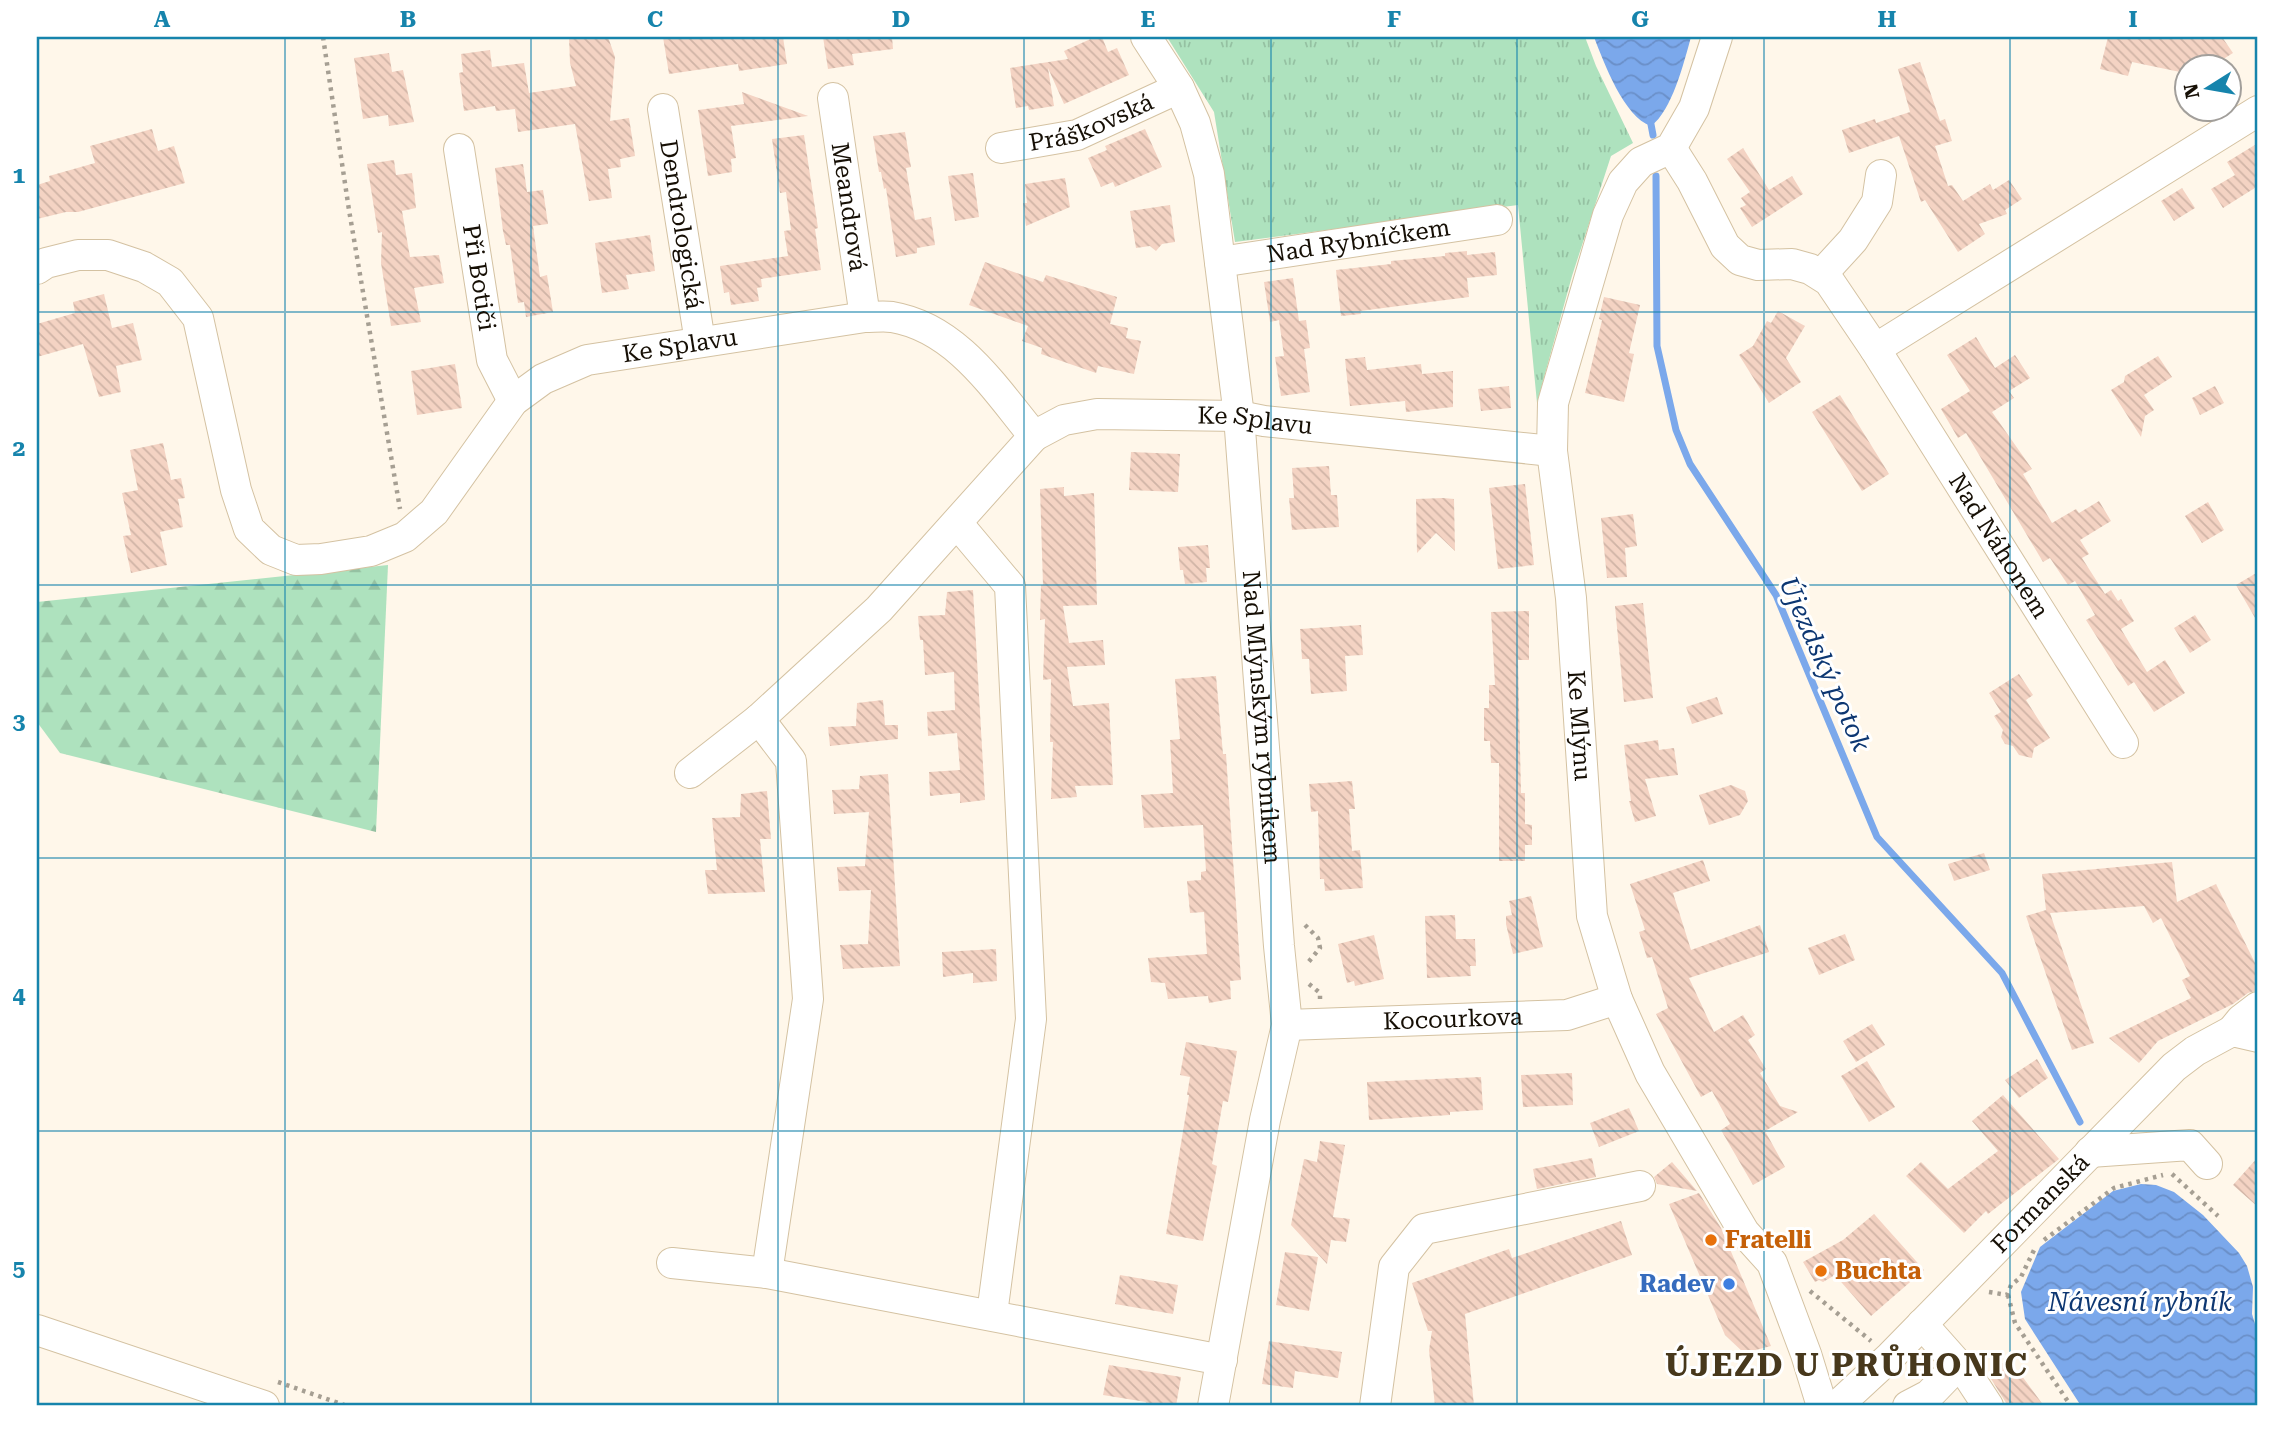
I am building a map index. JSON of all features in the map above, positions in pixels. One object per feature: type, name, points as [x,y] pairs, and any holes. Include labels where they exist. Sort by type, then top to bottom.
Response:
[{"type":"street","name":"Nad Mlýnským rybníkem","points":[[1146,37],[1179,88],[1195,123],[1209,174],[1239,416],[1287,1025],[1265,1120],[1213,1406]]},
{"type":"street","points":[[1717,37],[1694,108],[1671,148],[1692,181],[1725,246],[1740,260],[1758,265],[1792,264],[1821,275],[1853,240],[1877,202],[1881,175]]},
{"type":"street","name":"Práškovská","points":[[1001,148],[1077,135],[1179,88]]},
{"type":"street","name":"Meandrová","points":[[833,99],[865,317]]},
{"type":"street","name":"Dendrologická","points":[[663,109],[700,342]]},
{"type":"street","points":[[1875,349],[2258,111]]},
{"type":"street","name":"Ke Mlýnu","points":[[1671,148],[1641,162],[1623,182],[1608,215],[1553,403],[1552,452],[1571,598],[1592,916],[1617,999],[1650,1073],[1744,1232],[1772,1264],[1806,1354],[1822,1406]]},
{"type":"street","name":"Při Botiči","points":[[459,149],[492,360],[513,401]]},
{"type":"street","name":"Nad Rybníčkem","points":[[1220,262],[1497,220]]},
{"type":"street","name":"Ke Splavu","points":[[37,270],[46,263],[78,255],[108,255],[144,267],[170,282],[198,318],[236,490],[250,529],[271,550],[296,560],[371,551],[405,537],[434,513],[513,401],[543,379],[587,360],[865,317],[892,317],[932,331],[964,352],[1034,436],[1065,420],[1097,414],[1239,416],[1552,452]]},
{"type":"street","name":"Nad Náhonem","points":[[1821,275],[1829,281],[1875,349],[2123,743]]},
{"type":"street","points":[[690,773],[759,719],[879,609],[1034,436]]},
{"type":"street","points":[[957,523],[1010,586],[1031,1019],[992,1314]]},
{"type":"street","points":[[759,719],[792,761],[808,999],[766,1273]]},
{"type":"street","name":"Kocourkova","points":[[1287,1025],[1567,1015],[1617,999]]},
{"type":"street","name":"Formanská","points":[[1837,1406],[1890,1357],[2174,1067],[2195,1051],[2245,1034],[2241,1020],[2258,1007]]},
{"type":"street","points":[[2090,1152],[2190,1145],[2207,1164]]},
{"type":"street","points":[[1375,1406],[1394,1267],[1424,1229],[1640,1186]]},
{"type":"street","points":[[673,1263],[766,1273],[1222,1360]]},
{"type":"street","points":[[1922,1324],[1958,1365],[1988,1406]]},
{"type":"street","points":[[37,1330],[264,1406]]},
{"type":"street","points":[[1908,1406],[1929,1395],[1958,1365]]},
{"type":"path","points":[[323,37],[349,210],[405,537]]},
{"type":"path","points":[[2071,1406],[2015,1324],[2007,1295],[2011,1285],[2021,1277],[2036,1246],[2114,1188],[2172,1174],[2218,1216]]},
{"type":"path","points":[[1772,1264],[1821,1298],[1890,1357]]},
{"type":"path","points":[[1984,1292],[2007,1295]]},
{"type":"green space","points":[[1167,37],[1585,37],[1633,143],[1611,156],[1572,276],[1537,403],[1518,205],[1235,242],[1214,112]]},
{"type":"green space","points":[[388,565],[376,832],[60,753],[37,722],[37,602]]},
{"type":"water","points":[[1594,37],[1691,37],[1671,98],[1651,126],[1641,121],[1624,101],[1609,74]]},
{"type":"water","name":"Návesní rybník","points":[[2141,1184],[2156,1185],[2174,1192],[2203,1215],[2239,1253],[2247,1266],[2253,1287],[2252,1314],[2258,1334],[2258,1406],[2081,1406],[2025,1319],[2021,1292],[2040,1247],[2113,1191]]},
{"type":"building","points":[[569,37],[608,37],[615,57],[610,121],[629,118],[635,156],[620,159],[621,167],[608,169],[612,198],[589,201],[575,124],[518,132],[515,109],[496,111],[495,106],[464,111],[459,73],[463,72],[461,54],[490,50],[492,67],[524,63],[529,93],[576,86],[570,63]]},
{"type":"building","points":[[663,37],[783,37],[787,64],[739,71],[738,64],[669,74]]},
{"type":"building","points":[[823,37],[892,37],[893,49],[852,54],[854,65],[828,69]]},
{"type":"building","points":[[1095,37],[1102,37],[1108,52],[1117,48],[1129,75],[1064,104],[1048,68],[1054,106],[1029,110],[1028,106],[1016,108],[1010,68],[1068,59],[1064,51]]},
{"type":"building","points":[[2108,37],[2222,37],[2232,52],[2172,52],[2172,70],[2132,62],[2128,76],[2100,69]]},
{"type":"building","points":[[389,53],[392,72],[403,70],[414,122],[389,126],[388,115],[363,119],[354,58]]},
{"type":"building","points":[[1920,62],[1940,121],[1945,119],[1952,141],[1935,146],[1948,186],[1952,185],[1963,201],[1990,184],[1993,190],[2009,180],[2022,199],[2005,210],[2007,214],[1979,224],[1985,234],[1958,252],[1925,200],[1921,202],[1899,136],[1849,153],[1842,130],[1875,119],[1876,123],[1910,112],[1898,69]]},
{"type":"building","points":[[742,92],[808,116],[731,126],[736,158],[731,159],[732,172],[708,176],[698,110],[744,104]]},
{"type":"building","points":[[152,129],[158,151],[174,146],[185,183],[78,212],[37,219],[37,185],[50,181],[49,176],[95,163],[90,146]]},
{"type":"building","points":[[1145,129],[1162,167],[1115,187],[1113,182],[1101,187],[1088,158],[1107,150],[1105,146]]},
{"type":"building","points":[[905,132],[911,167],[906,168],[915,220],[931,217],[935,245],[917,248],[917,253],[896,257],[886,188],[884,189],[879,172],[873,136]]},
{"type":"building","points":[[804,135],[818,228],[815,229],[821,270],[761,279],[762,287],[757,288],[759,301],[731,305],[729,292],[724,293],[720,266],[788,256],[784,231],[791,230],[786,192],[780,193],[772,139]]},
{"type":"building","points":[[2258,143],[2258,186],[2223,208],[2211,189],[2235,175],[2227,162]]},
{"type":"building","points":[[1743,148],[1769,190],[1792,176],[1803,194],[1752,227],[1740,208],[1746,205],[1741,198],[1750,192],[1727,159]]},
{"type":"building","points":[[394,160],[396,175],[412,173],[416,208],[402,211],[410,257],[439,255],[444,283],[414,288],[421,322],[391,326],[381,263],[382,232],[378,233],[367,164]]},
{"type":"building","points":[[523,164],[527,192],[543,190],[548,224],[533,226],[540,277],[547,275],[553,312],[526,317],[524,302],[518,303],[510,245],[506,245],[503,231],[495,168]]},
{"type":"building","points":[[973,173],[979,217],[955,221],[948,176]]},
{"type":"building","points":[[1065,178],[1070,207],[1026,226],[1023,203],[1027,203],[1025,184]]},
{"type":"building","points":[[2182,188],[2195,208],[2174,221],[2161,201]]},
{"type":"building","points":[[1170,205],[1175,242],[1162,244],[1156,251],[1150,246],[1136,248],[1130,211]]},
{"type":"building","points":[[650,235],[655,271],[626,275],[629,289],[602,293],[595,243]]},
{"type":"building","points":[[1467,251],[1467,255],[1495,252],[1497,275],[1467,278],[1469,297],[1360,311],[1361,314],[1341,316],[1336,270]]},
{"type":"building","points":[[985,262],[1043,282],[1046,275],[1117,297],[1110,324],[1128,328],[1126,338],[1141,341],[1134,374],[1098,366],[1096,373],[1041,354],[1042,348],[1022,341],[1028,326],[969,305]]},
{"type":"building","points":[[1293,278],[1299,321],[1306,320],[1310,348],[1304,349],[1310,392],[1281,396],[1275,357],[1284,356],[1279,320],[1270,322],[1264,282]]},
{"type":"building","points":[[104,294],[112,328],[133,323],[142,360],[116,366],[121,392],[99,397],[83,344],[37,357],[37,324],[75,313],[73,302]]},
{"type":"building","points":[[1604,297],[1640,305],[1629,353],[1634,354],[1624,402],[1585,393],[1602,320],[1599,319]]},
{"type":"building","points":[[1778,311],[1805,326],[1786,358],[1801,382],[1769,403],[1739,355],[1753,346],[1767,321],[1771,323]]},
{"type":"building","points":[[1976,337],[1995,368],[2015,355],[2030,378],[2009,391],[2014,398],[1992,412],[2032,469],[2023,474],[2052,523],[2076,509],[2079,513],[2099,501],[2111,521],[2080,540],[2089,554],[2082,558],[2105,594],[2111,590],[2118,601],[2121,599],[2134,621],[2121,629],[2147,672],[2165,660],[2185,693],[2154,712],[2134,682],[2128,686],[2086,620],[2095,615],[2075,581],[2068,585],[2050,558],[2043,562],[1966,433],[1958,438],[1941,409],[1970,391],[1947,355]]},
{"type":"building","points":[[2158,356],[2172,377],[2144,395],[2154,410],[2145,416],[2141,437],[2111,390],[2124,382],[2125,376]]},
{"type":"building","points":[[1365,357],[1367,370],[1421,364],[1422,374],[1453,371],[1453,407],[1406,412],[1405,401],[1350,406],[1345,359]]},
{"type":"building","points":[[455,364],[462,408],[417,415],[411,371]]},
{"type":"building","points":[[1509,386],[1511,408],[1481,411],[1478,389]]},
{"type":"building","points":[[2215,386],[2224,403],[2200,415],[2192,398]]},
{"type":"building","points":[[1840,395],[1889,474],[1862,491],[1812,412]]},
{"type":"building","points":[[163,443],[171,480],[181,478],[185,498],[178,499],[183,527],[160,532],[167,565],[131,573],[123,536],[131,535],[122,493],[138,490],[130,450]]},
{"type":"building","points":[[1131,452],[1180,454],[1178,492],[1129,490]]},
{"type":"building","points":[[1329,466],[1331,495],[1337,495],[1339,527],[1292,530],[1289,498],[1294,498],[1292,468]]},
{"type":"building","points":[[1525,484],[1534,565],[1498,569],[1489,488]]},
{"type":"building","points":[[1064,487],[1064,496],[1094,493],[1097,605],[1063,606],[1069,643],[1103,640],[1105,665],[1067,667],[1073,706],[1109,703],[1113,785],[1075,786],[1077,797],[1051,799],[1051,679],[1043,680],[1045,619],[1040,620],[1043,585],[1040,489]]},
{"type":"building","points":[[1416,499],[1454,499],[1455,551],[1436,533],[1417,553]]},
{"type":"building","points":[[2208,502],[2224,530],[2202,543],[2185,516]]},
{"type":"building","points":[[1633,514],[1637,546],[1625,548],[1627,577],[1607,578],[1601,518]]},
{"type":"building","points":[[1208,545],[1210,568],[1206,568],[1207,582],[1185,584],[1183,570],[1180,570],[1178,547]]},
{"type":"building","points":[[2258,572],[2258,623],[2236,585]]},
{"type":"building","points":[[973,590],[985,800],[960,803],[960,793],[930,796],[929,772],[960,770],[957,733],[928,736],[927,712],[955,710],[954,672],[925,675],[923,640],[920,640],[918,616],[945,615],[947,592]]},
{"type":"building","points":[[1643,603],[1653,698],[1624,702],[1615,606]]},
{"type":"building","points":[[1529,611],[1529,660],[1518,660],[1521,793],[1525,793],[1525,824],[1532,825],[1532,845],[1525,845],[1525,861],[1499,861],[1499,763],[1491,763],[1490,741],[1484,741],[1484,708],[1489,708],[1489,685],[1495,685],[1491,612]]},
{"type":"building","points":[[2195,615],[2211,640],[2190,653],[2174,628]]},
{"type":"building","points":[[1361,625],[1363,655],[1345,656],[1347,691],[1311,694],[1309,659],[1302,659],[1300,629]]},
{"type":"building","points":[[2019,674],[2033,695],[2026,700],[2050,738],[2034,748],[2032,758],[2019,755],[2013,746],[2005,744],[2001,737],[2003,730],[1994,716],[2001,712],[1989,693]]},
{"type":"building","points":[[1216,676],[1223,754],[1226,754],[1241,980],[1230,981],[1231,999],[1209,1003],[1208,996],[1168,999],[1165,983],[1151,982],[1148,958],[1207,954],[1204,912],[1190,913],[1187,881],[1201,880],[1201,872],[1206,871],[1203,825],[1144,828],[1141,795],[1173,793],[1170,740],[1180,739],[1175,679]]},
{"type":"building","points":[[1717,697],[1723,714],[1692,724],[1686,707]]},
{"type":"building","points":[[883,700],[885,725],[898,725],[898,739],[830,746],[828,727],[856,726],[857,703]]},
{"type":"building","points":[[1658,740],[1659,750],[1674,748],[1678,775],[1645,779],[1656,816],[1635,822],[1629,801],[1624,745]]},
{"type":"building","points":[[888,774],[900,966],[843,969],[840,945],[868,944],[871,890],[839,891],[837,867],[865,866],[869,812],[834,814],[832,790],[859,789],[860,776]]},
{"type":"building","points":[[1352,781],[1355,809],[1349,809],[1352,851],[1360,850],[1363,888],[1325,891],[1324,879],[1320,879],[1318,811],[1311,812],[1309,784]]},
{"type":"building","points":[[1731,785],[1745,791],[1748,801],[1740,815],[1709,825],[1699,795]]},
{"type":"building","points":[[767,791],[771,839],[760,839],[765,892],[708,894],[705,870],[717,870],[712,818],[740,817],[741,794]]},
{"type":"building","points":[[1984,853],[1990,870],[1954,881],[1948,864]]},
{"type":"building","points":[[1703,860],[1710,881],[1673,893],[1691,950],[1760,925],[1769,952],[1689,978],[1714,1032],[1743,1015],[1755,1035],[1748,1040],[1766,1069],[1760,1073],[1780,1106],[1798,1112],[1765,1131],[1785,1167],[1753,1185],[1721,1130],[1730,1124],[1712,1091],[1701,1097],[1656,1014],[1668,1008],[1652,957],[1647,958],[1639,932],[1645,930],[1630,884]]},
{"type":"building","points":[[2172,862],[2177,902],[2216,884],[2258,969],[2258,990],[2158,1041],[2139,1063],[2109,1038],[2191,998],[2182,980],[2190,976],[2161,918],[2153,923],[2144,906],[2050,913],[2094,1043],[2072,1050],[2026,916],[2046,910],[2042,874]]},
{"type":"building","points":[[1531,896],[1543,947],[1513,954],[1506,924],[1506,916],[1512,915],[1509,901]]},
{"type":"building","points":[[1455,915],[1456,939],[1475,939],[1476,966],[1470,966],[1471,976],[1427,978],[1425,916]]},
{"type":"building","points":[[1845,934],[1855,960],[1819,975],[1808,948]]},
{"type":"building","points":[[1374,935],[1384,979],[1355,986],[1354,981],[1347,983],[1338,944]]},
{"type":"building","points":[[996,949],[997,981],[973,983],[973,973],[943,977],[942,952]]},
{"type":"building","points":[[1872,1024],[1885,1045],[1856,1062],[1843,1041]]},
{"type":"building","points":[[1186,1042],[1237,1051],[1228,1102],[1223,1101],[1212,1164],[1217,1166],[1203,1241],[1166,1234],[1189,1095],[1190,1077],[1180,1075]]},
{"type":"building","points":[[2037,1059],[2048,1078],[2019,1098],[2005,1080]]},
{"type":"building","points":[[1867,1061],[1895,1107],[1869,1122],[1841,1076]]},
{"type":"building","points":[[1572,1073],[1573,1105],[1523,1107],[1521,1075]]},
{"type":"building","points":[[1481,1077],[1483,1110],[1369,1120],[1367,1082]]},
{"type":"building","points":[[2003,1095],[2059,1159],[1988,1214],[1986,1211],[1964,1233],[1906,1176],[1921,1162],[1948,1189],[1998,1151],[1972,1121]]},
{"type":"building","points":[[1629,1108],[1639,1131],[1599,1147],[1590,1123]]},
{"type":"building","points":[[1320,1141],[1345,1145],[1333,1217],[1350,1219],[1346,1242],[1331,1240],[1327,1264],[1291,1225],[1304,1159],[1317,1162]]},
{"type":"building","points":[[2258,1157],[2258,1207],[2233,1185]]},
{"type":"building","points":[[1592,1158],[1596,1177],[1537,1189],[1533,1169]]},
{"type":"building","points":[[1672,1162],[1697,1191],[1657,1184],[1654,1177]]},
{"type":"building","points":[[1699,1193],[1721,1228],[1771,1346],[1744,1353],[1725,1335],[1669,1204]]},
{"type":"building","points":[[1874,1214],[1924,1270],[1871,1316],[1835,1275],[1823,1282],[1815,1282],[1803,1262],[1843,1240]]},
{"type":"building","points":[[1621,1221],[1632,1255],[1465,1314],[1474,1406],[1435,1406],[1429,1350],[1432,1331],[1428,1331],[1412,1283],[1509,1249],[1512,1258]]},
{"type":"building","points":[[1285,1252],[1318,1257],[1309,1311],[1276,1305]]},
{"type":"building","points":[[1120,1275],[1178,1285],[1173,1314],[1115,1304]]},
{"type":"building","points":[[1269,1341],[1342,1352],[1338,1378],[1295,1371],[1293,1388],[1262,1384]]},
{"type":"building","points":[[2003,1363],[2013,1376],[2019,1372],[2044,1406],[2008,1406],[1988,1374]]},
{"type":"building","points":[[1109,1365],[1181,1377],[1176,1406],[1145,1406],[1146,1402],[1103,1395]]},
{"type":"waterway","name":"Újezdský potok","points":[[1650,119],[1653,135]]},
{"type":"waterway","name":"Újezdský potok","points":[[1656,176],[1657,346],[1676,430],[1690,464],[1776,595],[1877,837],[2002,973],[2080,1122]]},
{"type":"place","name":"Fratelli","points":[[1711,1240]]},
{"type":"place","name":"Buchta","points":[[1821,1271]]},
{"type":"place","name":"Radev","points":[[1729,1284]]},
{"type":"district","name":"ÚJEZD U PRŮHONIC","points":[[1847,1365]]}]
